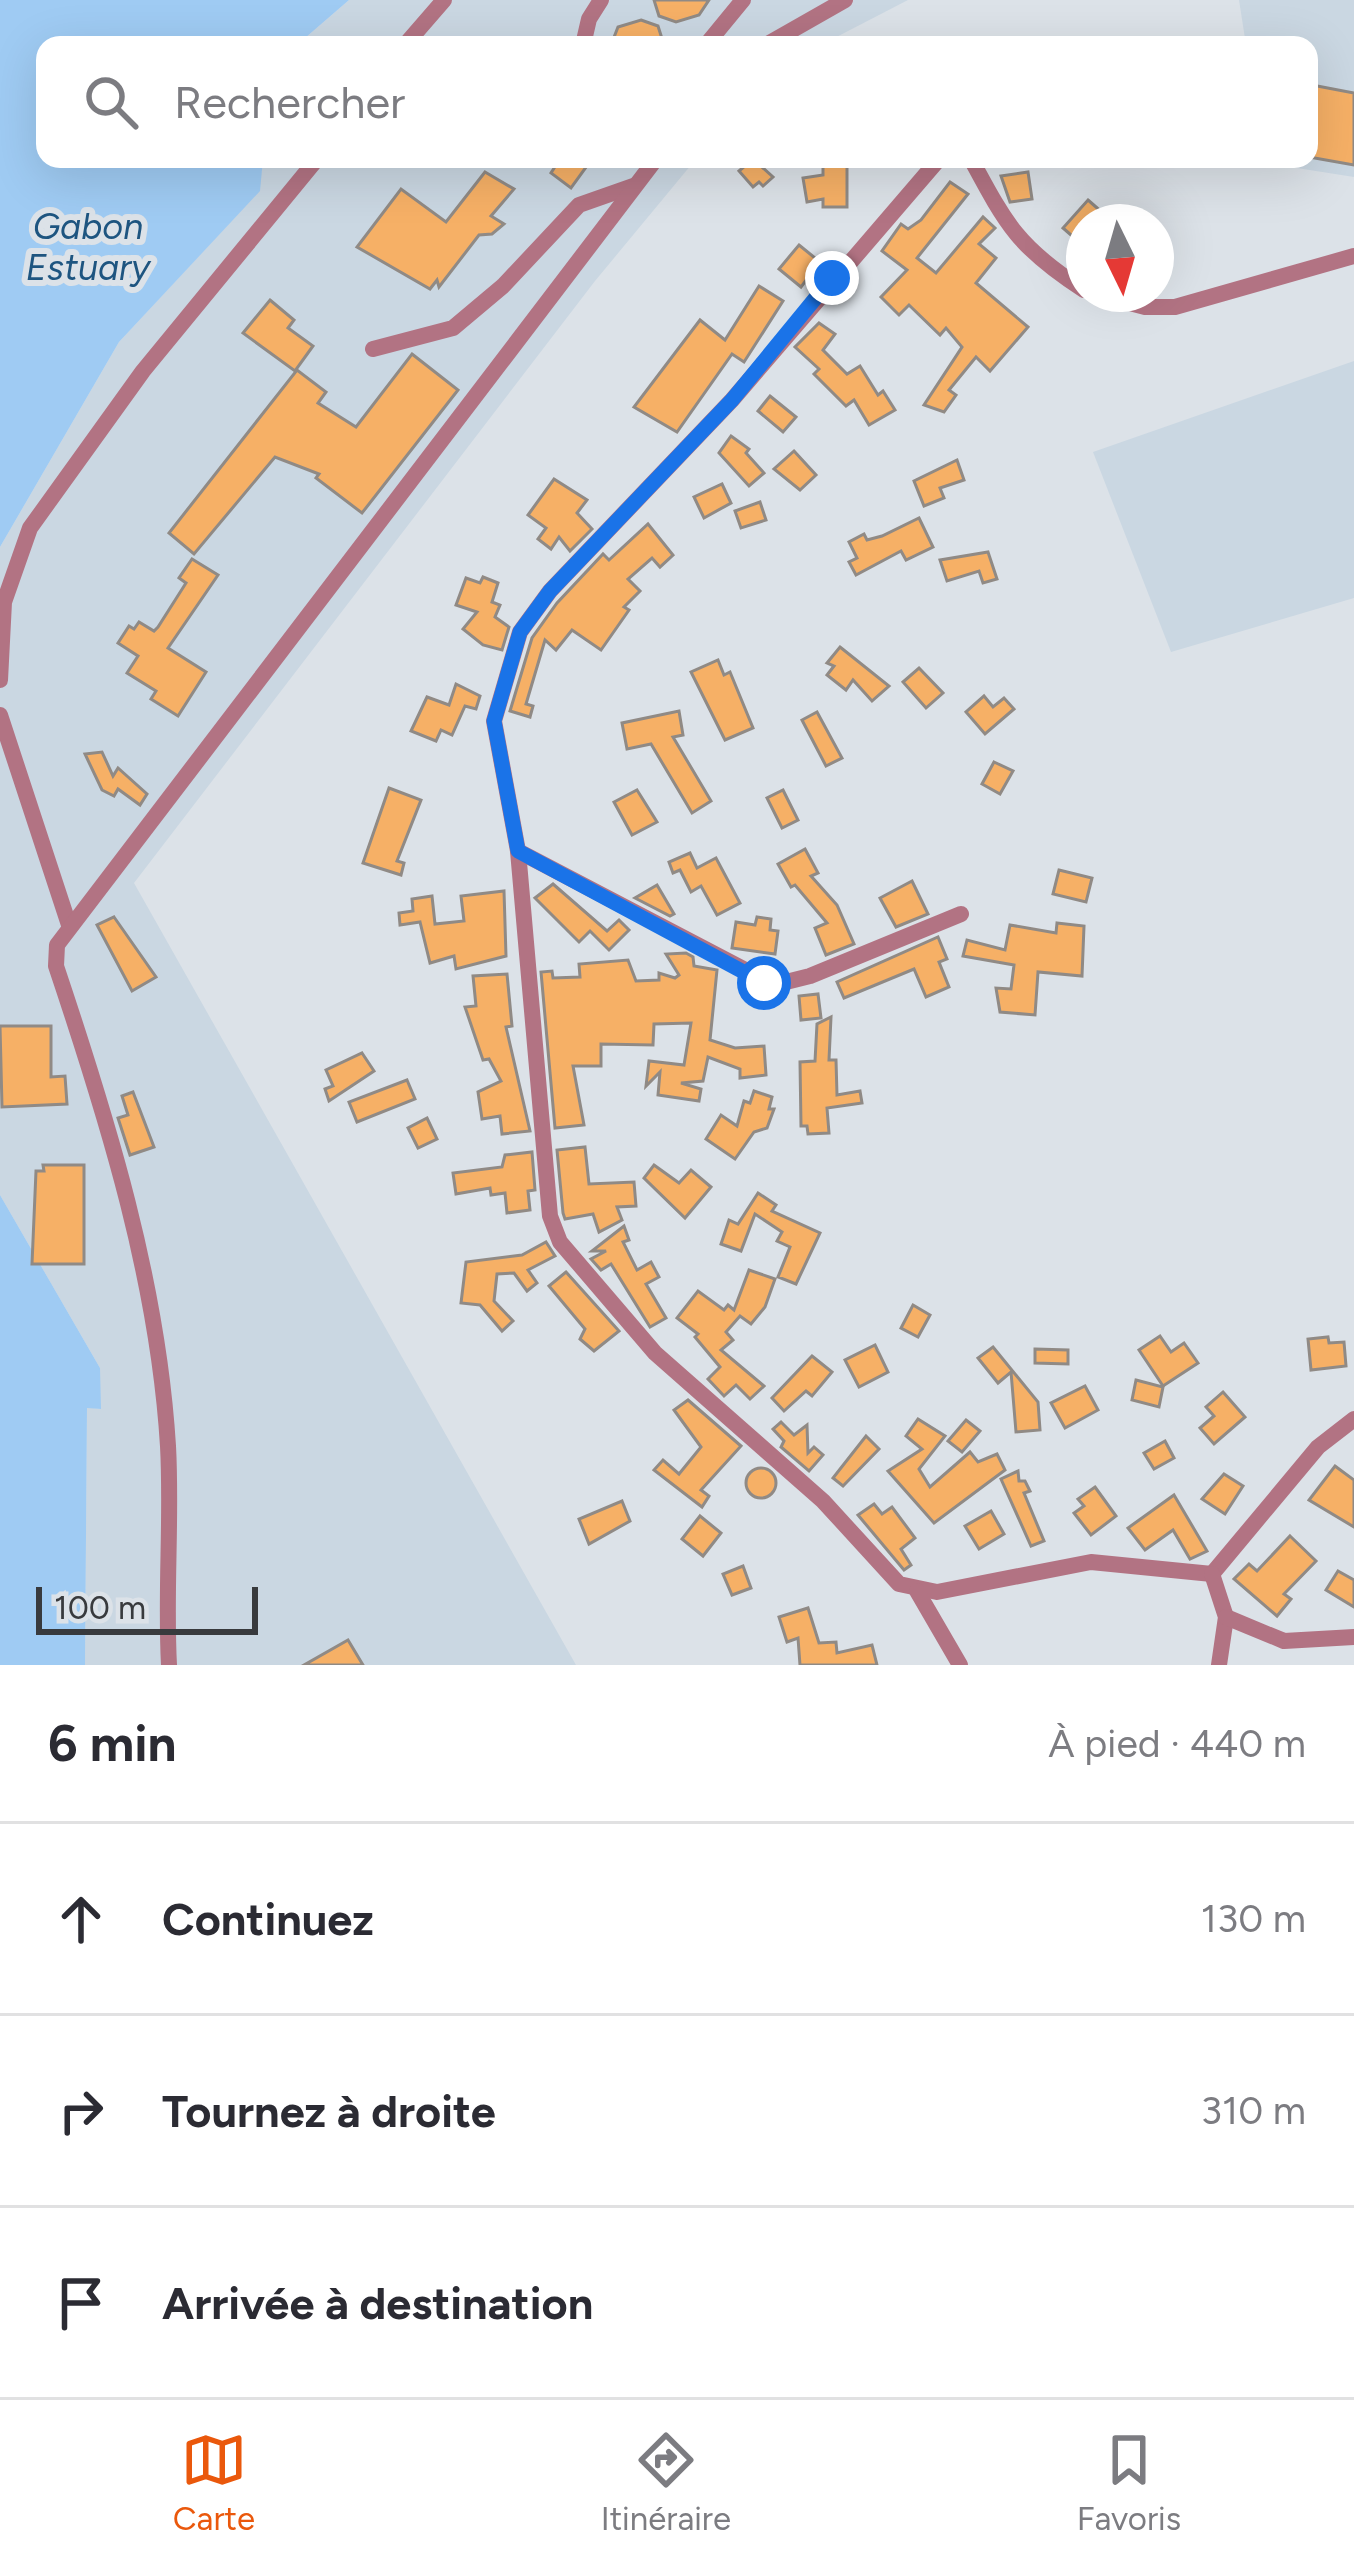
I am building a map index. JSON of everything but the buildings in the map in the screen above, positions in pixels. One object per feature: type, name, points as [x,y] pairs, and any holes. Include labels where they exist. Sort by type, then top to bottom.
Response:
[{"type":"street","points":[[413,36],[444,0]]},
{"type":"street","points":[[585,36],[601,0]]},
{"type":"street","points":[[713,36],[743,0]]},
{"type":"street","points":[[782,36],[845,0]]},
{"type":"street","points":[[0,680],[4,602],[30,528],[143,371],[309,168]]},
{"type":"street","points":[[169,1665],[167,1443],[158,1367],[116,1145],[56,966],[57,945],[648,168]]},
{"type":"street","points":[[931,168],[732,400],[550,591],[520,632],[494,721],[518,851],[550,1216],[560,1242],[640,1336],[709,1405],[823,1501],[881,1569],[917,1591],[960,1665]]},
{"type":"street","points":[[976,168],[1010,231],[1029,253],[1066,278]]},
{"type":"street","points":[[373,349],[453,328],[503,286],[579,205],[633,186]]},
{"type":"street","points":[[1174,308],[1354,256]]},
{"type":"street","points":[[0,715],[69,925]]},
{"type":"street","points":[[518,851],[774,985],[810,976],[961,914]]},
{"type":"street","points":[[1212,1574],[1318,1447],[1354,1419]]},
{"type":"street","points":[[917,1591],[957,1589],[1037,1569],[1091,1562],[1212,1574]]},
{"type":"street","points":[[1212,1574],[1226,1617],[1219,1665]]},
{"type":"street","points":[[1226,1617],[1284,1641],[1354,1637]]},
{"type":"shaded area","points":[[349,0],[908,0],[838,36],[307,36]]},
{"type":"shaded area","points":[[1239,0],[1354,0],[1354,177],[1297,168],[1318,168],[1318,36],[1245,36]]},
{"type":"shaded area","points":[[262,168],[689,168],[595,281],[134,883],[576,1665],[85,1665],[87,1407],[100,1409],[100,1368],[0,1195],[0,547],[119,342],[259,191]]},
{"type":"shaded area","points":[[1354,361],[1354,598],[1171,652],[1093,452]]},
{"type":"water","name":"Gabon Estuary","points":[[0,0],[349,0],[307,36],[36,36],[36,168],[262,168],[260,191],[119,342],[0,547]]},
{"type":"water","points":[[0,1195],[100,1368],[101,1409],[87,1408],[85,1665],[0,1665]]},
{"type":"route","points":[[764,983],[518,851],[494,721],[520,632],[550,591],[732,400],[832,278]]}]
